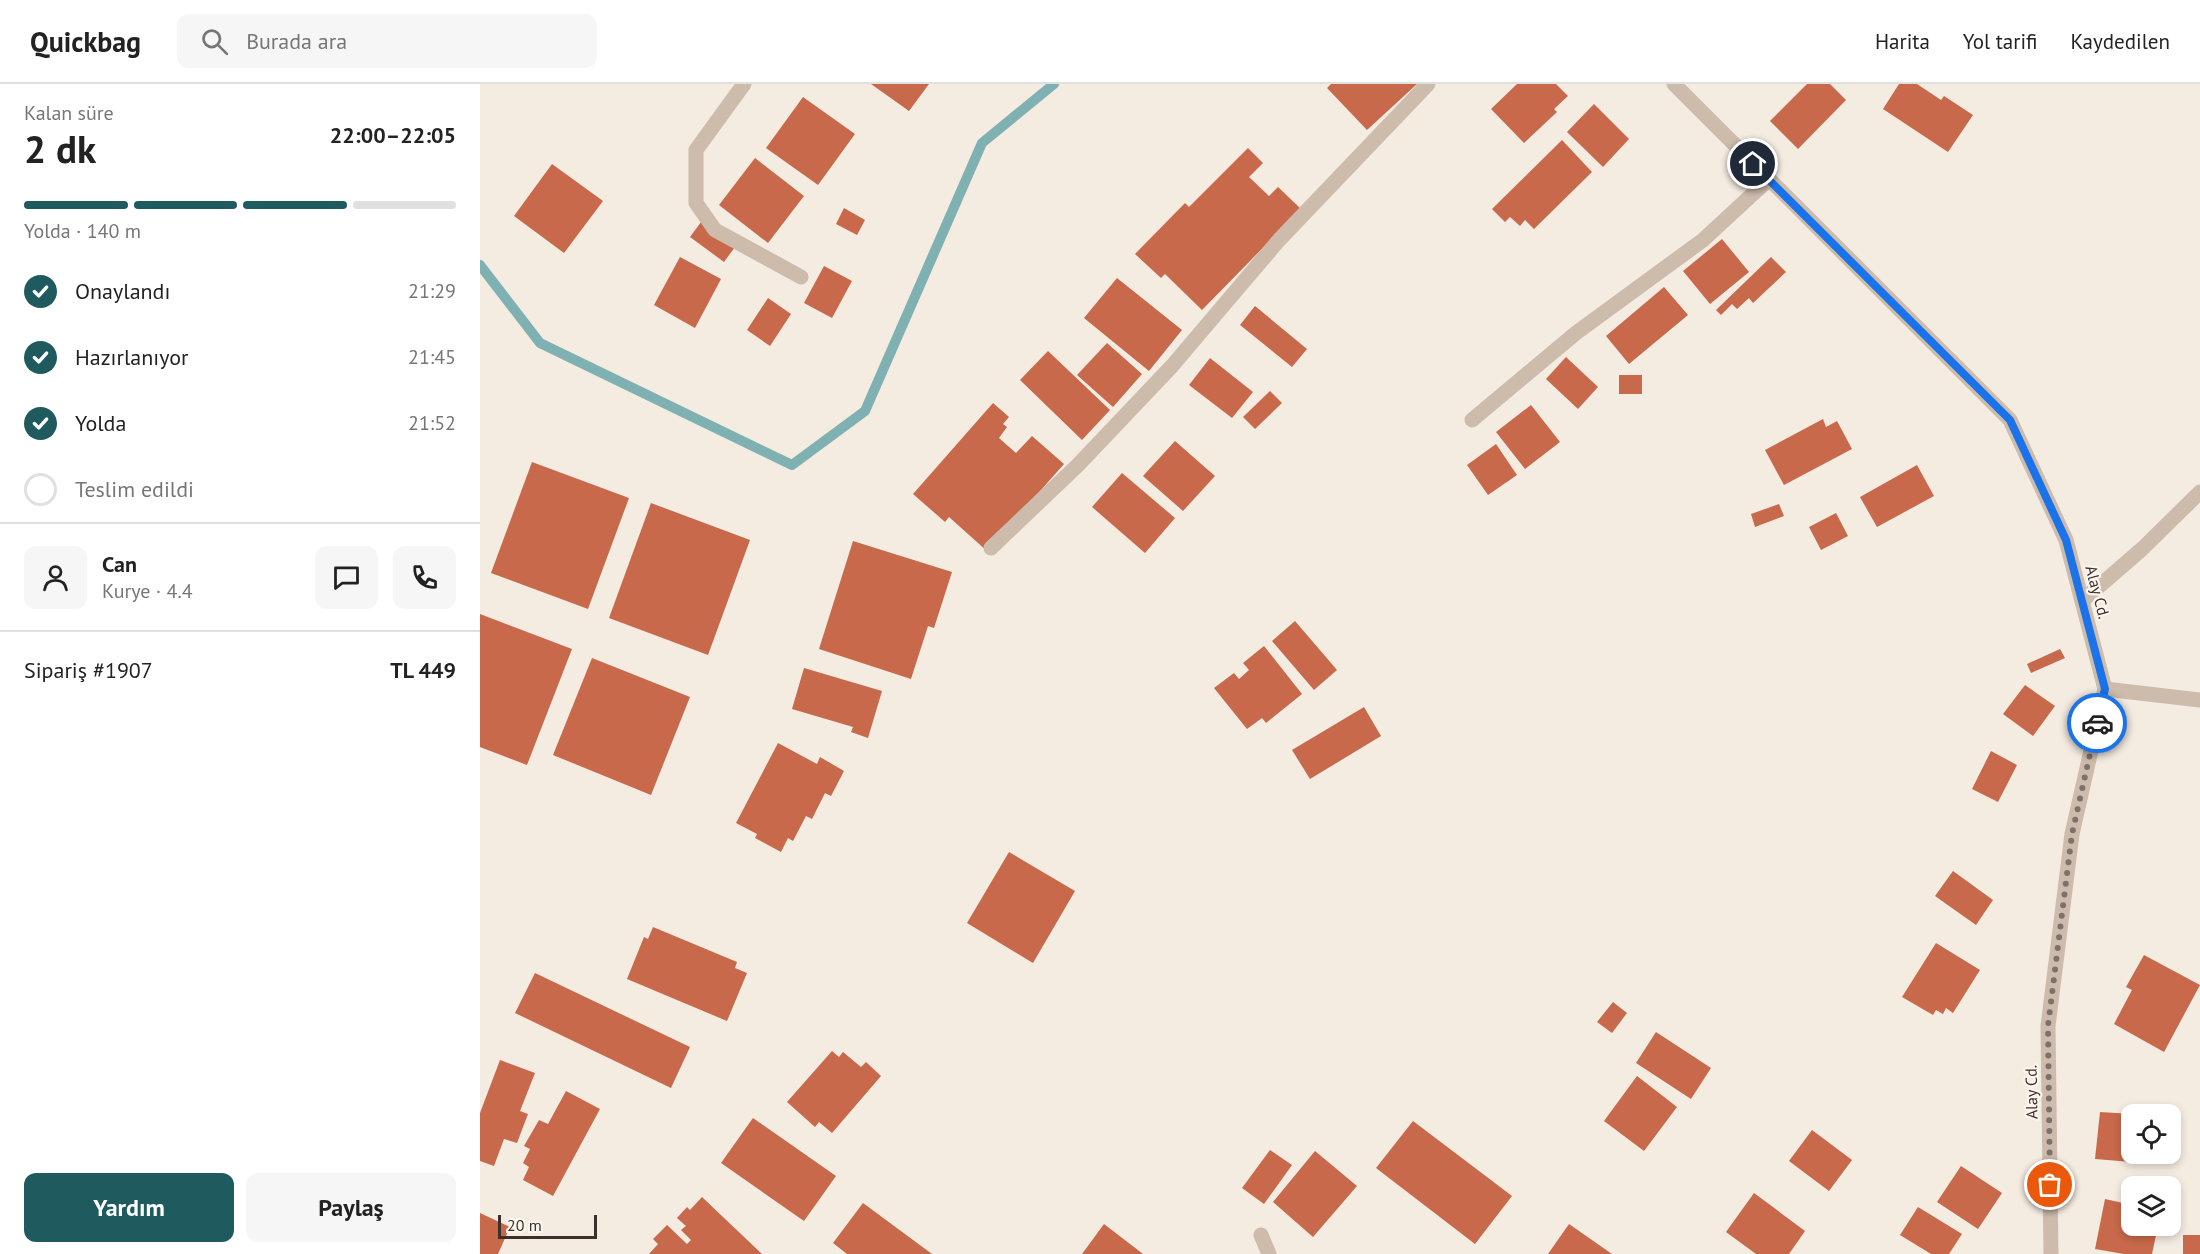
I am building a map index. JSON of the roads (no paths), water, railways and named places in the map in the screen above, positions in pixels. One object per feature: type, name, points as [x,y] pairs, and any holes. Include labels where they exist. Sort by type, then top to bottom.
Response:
[{"type":"street","points":[[744,84],[696,150],[696,203],[715,230],[801,277]]},
{"type":"street","points":[[992,548],[1078,465],[1173,366],[1279,240],[1428,84]]},
{"type":"street","name":"Alay Cd.","points":[[1674,84],[2010,420],[2066,540],[2105,689],[2072,834],[2048,1026],[2051,1254]]},
{"type":"street","points":[[1472,420],[1576,333],[1703,240],[1769,180]]},
{"type":"street","points":[[2082,602],[2142,549],[2200,492]]},
{"type":"street","points":[[2105,689],[2200,700]]},
{"type":"street","points":[[1261,1235],[1269,1254]]},
{"type":"waterway","points":[[480,265],[540,343],[792,465],[865,411],[982,143],[1054,84]]}]
